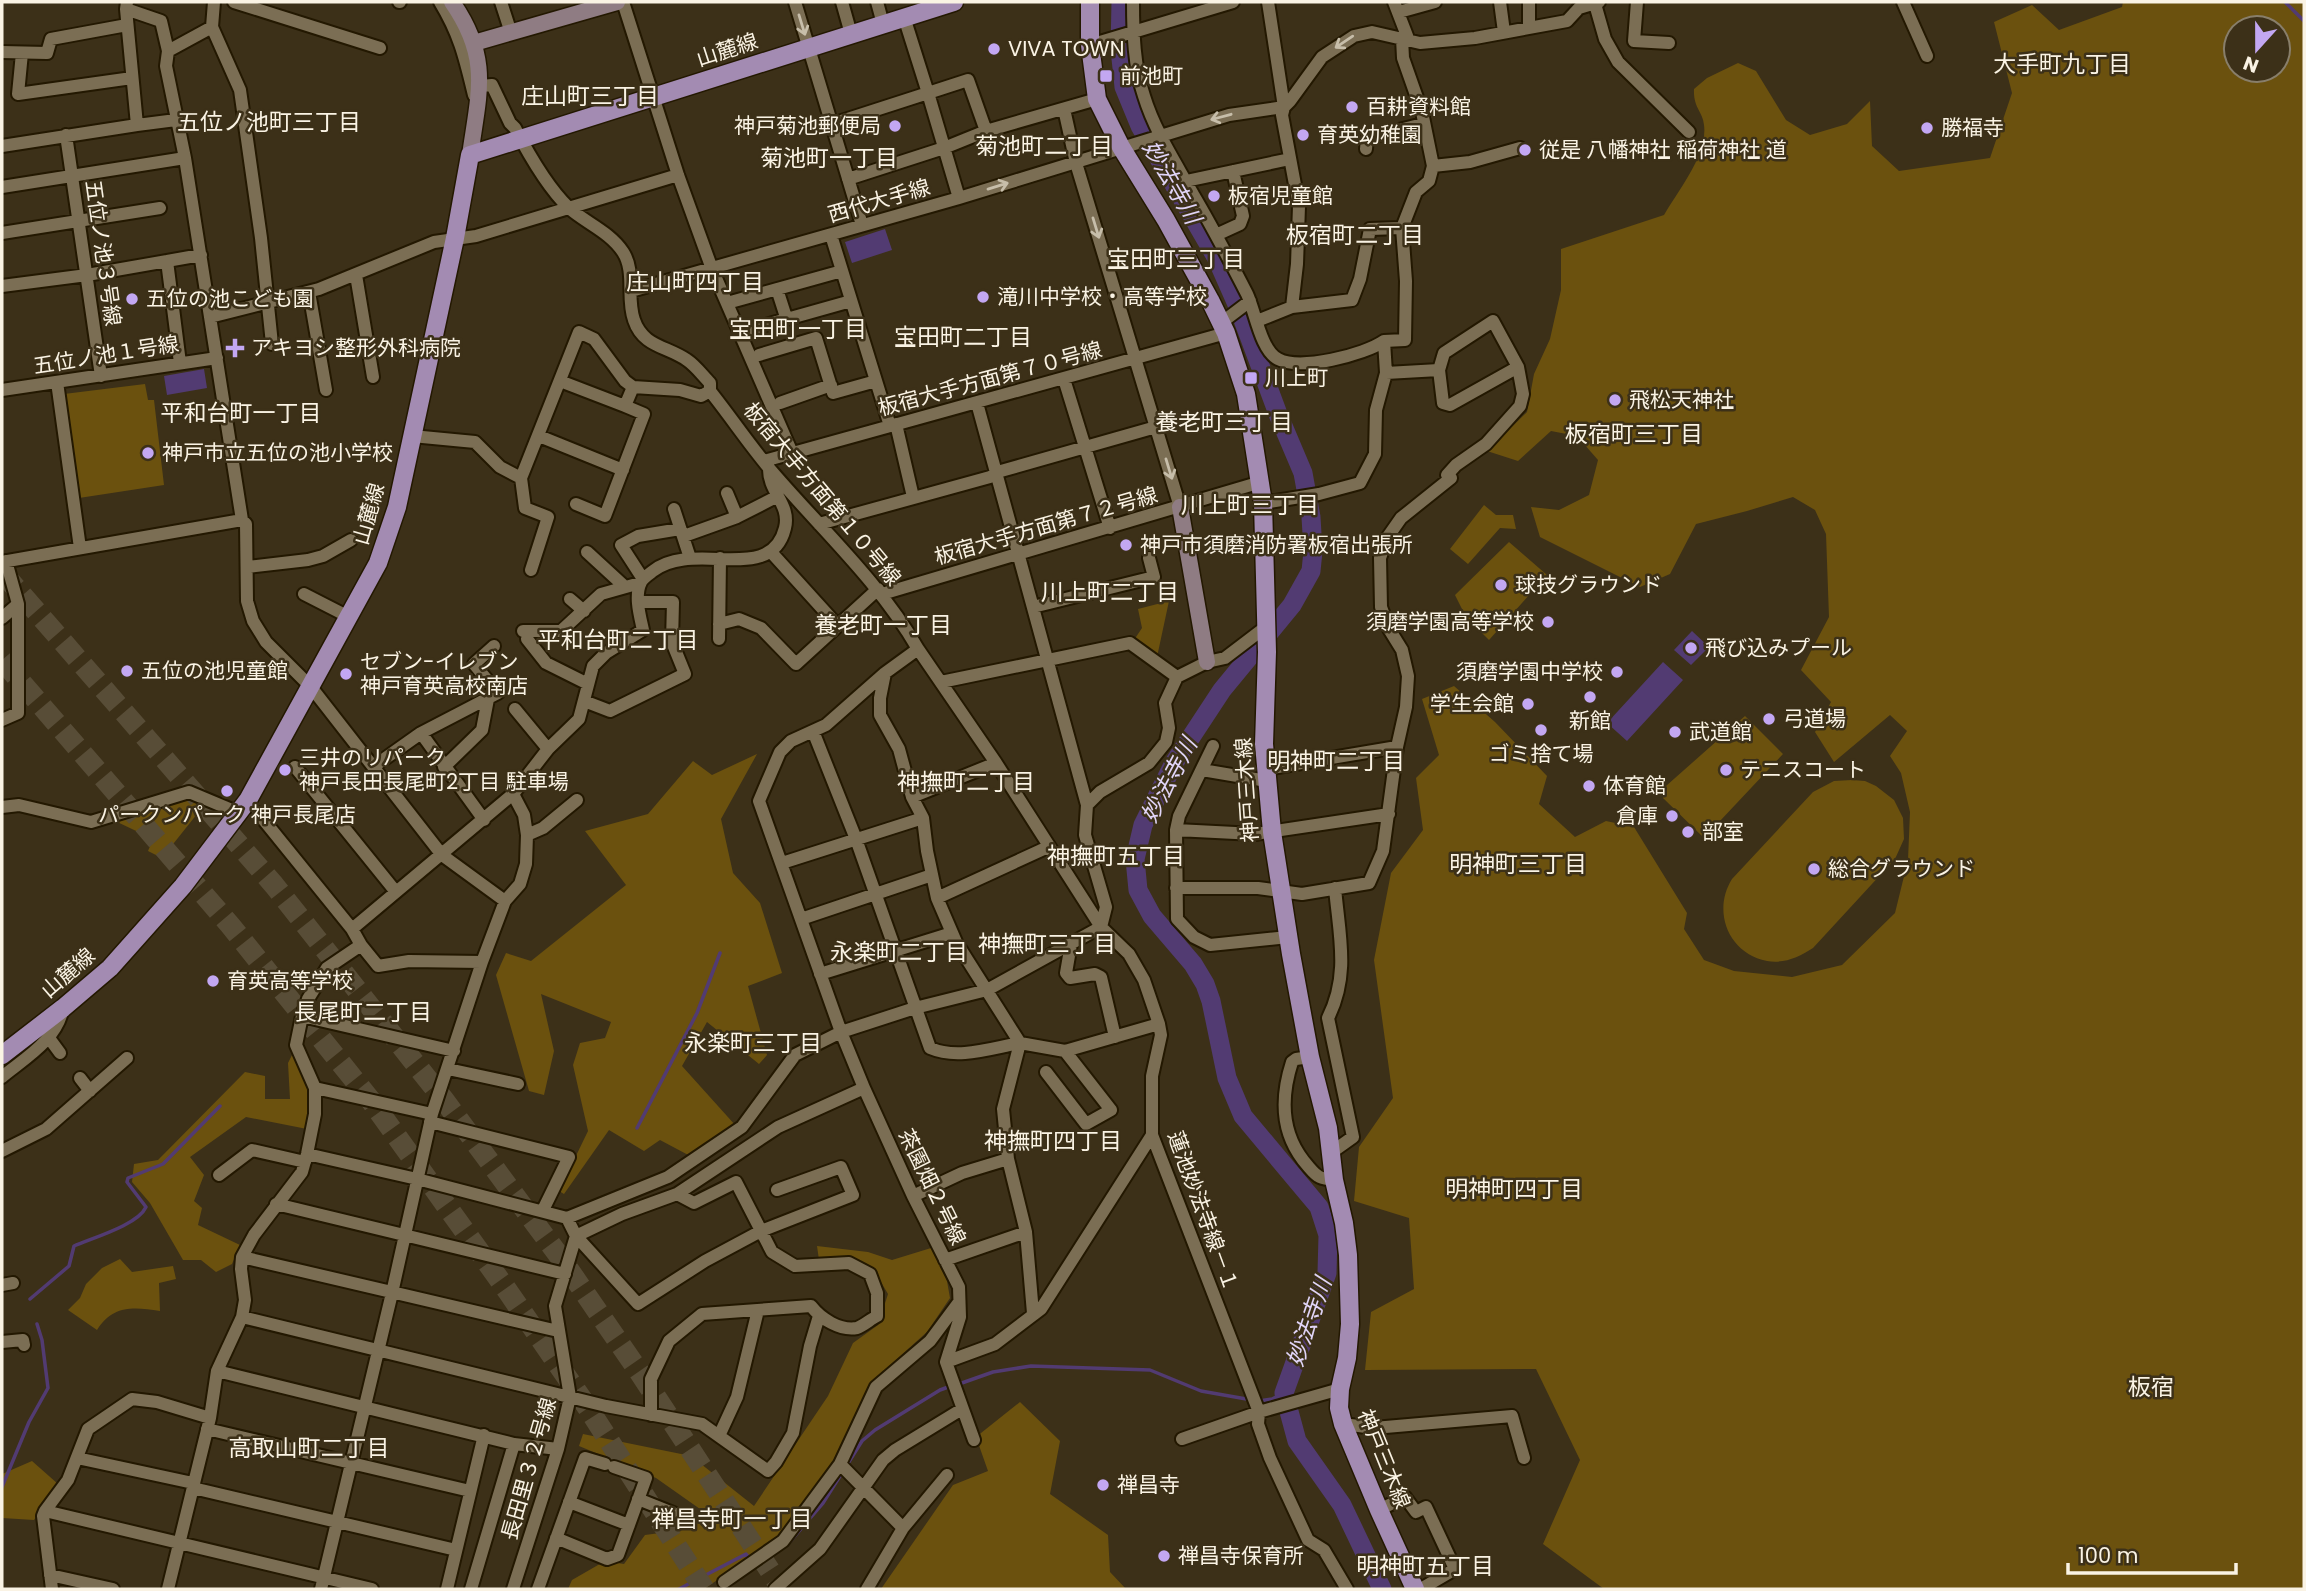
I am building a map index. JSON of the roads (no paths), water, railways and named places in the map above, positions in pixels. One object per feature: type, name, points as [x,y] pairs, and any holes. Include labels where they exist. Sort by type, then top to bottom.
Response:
[{"type":"main road","name":"山麓線","points":[[2,1055],[63,1009],[110,968],[183,886],[239,813],[378,563],[397,507],[455,238],[470,155],[883,24],[931,5],[954,2]]},
{"type":"main road","name":"神戸三木線","points":[[1090,2],[1090,45],[1097,99],[1128,145],[1226,324],[1246,394],[1264,503],[1266,775],[1272,832],[1310,1057],[1332,1152],[1334,1181],[1344,1223],[1350,1289],[1347,1358],[1339,1408],[1343,1424],[1379,1510],[1415,1589]]},
{"type":"street","points":[[214,2],[212,27],[240,90],[269,302],[272,344]]},
{"type":"street","points":[[234,2],[380,48]]},
{"type":"street","points":[[440,2],[456,27],[467,60],[477,106]]},
{"type":"street","points":[[452,2],[474,43],[480,69],[470,155]]},
{"type":"street","points":[[502,2],[511,33]]},
{"type":"street","points":[[474,43],[617,2]]},
{"type":"street","points":[[623,2],[678,175],[712,269],[792,453]]},
{"type":"street","points":[[795,2],[862,225]]},
{"type":"street","points":[[842,2],[851,34]]},
{"type":"street","points":[[877,2],[883,24]]},
{"type":"street","points":[[1133,2],[1132,33],[1143,95],[1158,135],[1216,235],[1250,301],[1267,351],[1279,361],[1289,363],[1336,360],[1376,347],[1384,341],[1405,340],[1406,281],[1402,228],[1416,192],[1430,181],[1433,166],[1422,112],[1403,58],[1405,40],[1397,7],[1433,2]]},
{"type":"street","points":[[1090,45],[1233,2]]},
{"type":"street","points":[[1268,2],[1284,107],[1282,116],[1299,206],[1292,307]]},
{"type":"street","points":[[1500,2],[1504,32]]},
{"type":"street","points":[[1529,2],[1529,26]]},
{"type":"street","points":[[1637,2],[1634,41],[1669,43]]},
{"type":"street","points":[[1903,2],[1927,56]]},
{"type":"street","points":[[1158,135],[1229,115],[1284,107],[1322,58],[1354,36],[1372,32],[1420,43],[1475,38],[1567,21],[1579,5],[1597,3],[1605,39],[1618,62],[1689,132]]},
{"type":"street","points":[[137,125],[127,5],[161,21],[168,51],[166,66],[185,158],[242,520],[246,524],[247,601],[253,621],[266,642],[311,687],[442,855],[505,901]]},
{"type":"street","points":[[904,17],[959,198]]},
{"type":"street","points":[[2,52],[47,53],[51,39],[127,25]]},
{"type":"street","points":[[168,51],[212,27]]},
{"type":"street","points":[[22,53],[18,94],[132,78]]},
{"type":"street","points":[[832,124],[968,79],[986,131]]},
{"type":"street","name":"板宿大手方面第１０号線","points":[[480,86],[492,85],[510,123],[555,193],[570,208],[614,241],[623,252],[629,263],[634,320],[640,333],[650,344],[688,361],[710,383],[710,391],[766,465],[880,592],[918,649]]},
{"type":"street","points":[[848,179],[944,148],[986,131],[1097,99]]},
{"type":"street","points":[[1064,109],[1076,163],[1180,507],[1207,662]]},
{"type":"street","points":[[2,146],[176,120]]},
{"type":"street","points":[[1366,149],[1367,138],[1423,124]]},
{"type":"street","name":"五位ノ池３号線","points":[[66,135],[101,376]]},
{"type":"street","name":"西代大手線","points":[[631,291],[959,198],[1158,135]]},
{"type":"street","points":[[1433,166],[1470,162],[1520,148]]},
{"type":"street","points":[[2,187],[185,158]]},
{"type":"street","points":[[1185,181],[1290,159]]},
{"type":"street","points":[[1216,235],[1240,224],[1243,216],[1233,171]]},
{"type":"street","points":[[210,317],[309,292],[434,242],[476,236],[678,175]]},
{"type":"street","points":[[2,233],[160,208]]},
{"type":"street","points":[[1257,321],[1292,307],[1352,300],[1360,279],[1370,229],[1402,228]]},
{"type":"street","points":[[831,235],[914,497]]},
{"type":"street","points":[[2,286],[87,275],[201,255]]},
{"type":"street","points":[[167,261],[180,363]]},
{"type":"street","points":[[727,303],[842,271]]},
{"type":"street","points":[[356,275],[373,377]]},
{"type":"street","points":[[777,289],[785,314]]},
{"type":"street","points":[[309,292],[326,390]]},
{"type":"street","points":[[748,330],[851,300]]},
{"type":"street","name":"板宿大手方面第７０号線","points":[[766,465],[792,453],[1135,359],[1226,324],[1250,301]]},
{"type":"street","points":[[1176,888],[1258,888],[1302,894],[1369,883],[1383,851],[1397,747],[1406,707],[1408,676],[1402,650],[1389,629],[1381,607],[1380,558],[1387,538],[1401,518],[1451,478],[1447,475],[1456,465],[1486,444],[1520,406],[1523,394],[1518,368],[1493,321],[1444,353],[1439,370],[1443,403],[1450,405],[1518,368]]},
{"type":"street","points":[[531,570],[548,517],[525,508],[521,478],[579,332],[594,339],[625,381],[633,387],[680,390],[701,396],[710,391]]},
{"type":"street","points":[[759,355],[816,338],[833,393],[876,381]]},
{"type":"street","points":[[1264,503],[1319,494],[1360,483],[1375,454],[1376,410],[1386,373],[1384,341]]},
{"type":"street","name":"五位ノ池１号線","points":[[2,390],[217,358]]},
{"type":"street","points":[[1386,373],[1439,370]]},
{"type":"street","points":[[1064,379],[1110,528]]},
{"type":"street","points":[[560,381],[644,414],[605,516],[576,504]]},
{"type":"street","points":[[57,382],[80,548]]},
{"type":"street","points":[[780,402],[831,385]]},
{"type":"street","points":[[625,406],[633,387]]},
{"type":"street","points":[[219,1175],[252,1150],[417,1179],[567,1218],[668,1177],[742,1127],[795,1055],[841,1032],[915,1008],[987,990],[1101,927],[1106,907],[1086,835],[1087,805],[977,403]]},
{"type":"street","points":[[819,524],[1156,427]]},
{"type":"street","points":[[412,436],[475,442],[500,467],[521,478]]},
{"type":"street","points":[[539,436],[624,470]]},
{"type":"street","points":[[588,684],[546,663],[525,635],[561,631],[601,594],[642,581],[660,566],[690,558],[756,559],[771,552],[780,541],[786,526],[784,506],[769,481],[766,465]]},
{"type":"street","name":"板宿大手方面第７２号線","points":[[880,592],[1017,555],[1261,482]]},
{"type":"street","points":[[727,493],[737,517]]},
{"type":"street","points":[[352,929],[513,794],[548,749],[579,719],[593,666],[606,653],[643,630],[638,602],[642,581],[621,545],[638,536],[682,532],[737,517],[778,496]]},
{"type":"street","points":[[674,509],[690,558]]},
{"type":"street","points":[[2,720],[19,713],[18,604],[4,561],[242,520]]},
{"type":"street","points":[[248,567],[323,556],[351,540]]},
{"type":"street","points":[[587,552],[624,586]]},
{"type":"street","points":[[771,552],[838,626]]},
{"type":"street","points":[[719,639],[720,558]]},
{"type":"street","points":[[1033,607],[1154,577],[1149,558]]},
{"type":"street","points":[[719,624],[739,619],[761,628],[796,664],[880,592]]},
{"type":"street","points":[[304,594],[349,617]]},
{"type":"street","points":[[570,599],[584,611]]},
{"type":"street","points":[[584,701],[610,711],[685,674],[672,642],[673,602],[638,602]]},
{"type":"street","points":[[2,618],[18,604]]},
{"type":"street","points":[[1087,805],[1100,792],[1149,763],[1166,742],[1168,728],[1165,703],[1177,677],[1207,662],[1225,657],[1267,628]]},
{"type":"street","points":[[941,682],[1130,643],[1177,677]]},
{"type":"street","points":[[373,767],[421,733],[498,693],[474,664],[494,646]]},
{"type":"street","points":[[918,649],[885,673],[880,715],[899,749],[912,797],[923,818],[937,898],[952,933],[1020,1042],[1003,1109],[1008,1159],[1026,1233],[1033,1314]]},
{"type":"street","name":"蓮池妙法寺線－１","points":[[918,649],[996,763],[1101,927],[1129,954],[1143,980],[1161,1035],[1152,1076],[1152,1135],[1258,1410],[1258,1424],[1270,1458],[1308,1540],[1324,1550],[1347,1589]]},
{"type":"street","name":"茶園畑２号線","points":[[885,673],[827,725],[791,741],[780,752],[759,801],[841,1032],[864,1088],[913,1196],[959,1287],[960,1318],[946,1362]]},
{"type":"street","points":[[444,767],[482,730],[488,699]]},
{"type":"street","points":[[515,709],[548,749]]},
{"type":"street","points":[[813,731],[856,839],[930,1048],[942,1053],[958,1054],[1020,1042],[1065,1051],[1159,1024]]},
{"type":"street","points":[[421,733],[484,820]]},
{"type":"street","points":[[1213,746],[1179,816],[1176,830],[1177,919],[1194,937],[1210,945],[1288,937]]},
{"type":"street","points":[[1202,770],[1266,775],[1397,747]]},
{"type":"street","points":[[912,797],[996,763]]},
{"type":"street","points":[[295,767],[396,892]]},
{"type":"street","points":[[2,807],[19,805],[91,822],[189,792],[239,813]]},
{"type":"street","points":[[323,1583],[431,1118],[482,962],[505,901],[520,884],[526,864],[527,835],[524,815],[513,794]]},
{"type":"street","points":[[527,835],[543,828],[577,800]]},
{"type":"street","points":[[258,813],[352,929],[360,945],[377,966],[409,961],[482,962]]},
{"type":"street","points":[[1176,830],[1255,834],[1389,814]]},
{"type":"street","points":[[782,863],[923,818]]},
{"type":"street","points":[[937,898],[1048,847]]},
{"type":"street","points":[[801,919],[932,874]]},
{"type":"street","points":[[1332,1152],[1353,1137],[1328,1018],[1342,977],[1335,888]]},
{"type":"street","points":[[820,974],[952,933]]},
{"type":"street","points":[[1071,944],[1066,973],[1070,978],[1095,974],[1101,977],[1115,1037]]},
{"type":"street","points":[[168,1589],[209,1424],[217,1371],[242,1317],[245,1300],[242,1257],[254,1235],[302,1172],[306,1158],[315,1115],[315,1088],[296,1045],[302,1016],[308,999],[327,968],[360,945]]},
{"type":"street","points":[[2,1077],[49,1038],[61,1020],[63,1009]]},
{"type":"street","points":[[302,1016],[454,1051]]},
{"type":"street","points":[[49,1038],[60,1053]]},
{"type":"street","points":[[1046,1072],[1086,1124],[1111,1110],[1065,1051]]},
{"type":"street","points":[[1310,1057],[1292,1062],[1283,1114],[1287,1131],[1300,1155],[1318,1176],[1334,1181]]},
{"type":"street","points":[[2,1152],[46,1129],[127,1058]]},
{"type":"street","points":[[448,1069],[518,1084]]},
{"type":"street","points":[[79,1078],[90,1091]]},
{"type":"street","points":[[315,1088],[569,1157],[543,1210]]},
{"type":"street","points":[[576,1236],[622,1214],[677,1194],[778,1127],[864,1088]]},
{"type":"street","points":[[974,1440],[946,1362],[995,1343],[1041,1309],[1152,1135]]},
{"type":"street","points":[[913,1196],[962,1173],[1008,1159]]},
{"type":"street","points":[[567,1218],[576,1236],[638,1304],[705,1261],[761,1231],[853,1195],[841,1167],[777,1190]]},
{"type":"street","points":[[650,1415],[651,1379],[669,1341],[702,1314],[811,1307],[819,1316],[833,1324],[857,1328],[877,1316],[877,1293],[870,1274],[849,1263],[795,1266],[772,1252],[736,1182],[694,1203],[677,1194]]},
{"type":"street","points":[[276,1204],[565,1274]]},
{"type":"street","points":[[945,1260],[1026,1233]]},
{"type":"street","name":"長田里３２号線","points":[[513,1589],[558,1449],[570,1397],[555,1306],[576,1236]]},
{"type":"street","points":[[242,1257],[558,1331]]},
{"type":"street","points":[[724,1582],[783,1541],[840,1464],[876,1387],[930,1341],[959,1302]]},
{"type":"street","points":[[719,1436],[737,1397],[758,1310]]},
{"type":"street","points":[[242,1317],[570,1397],[702,1424],[768,1471],[793,1433],[810,1346],[819,1316]]},
{"type":"street","points":[[2,1342],[20,1338],[24,1345]]},
{"type":"street","points":[[217,1371],[514,1444],[558,1449]]},
{"type":"street","points":[[1182,1439],[1258,1410],[1276,1408],[1340,1389]]},
{"type":"street","points":[[52,1589],[43,1516],[45,1511],[68,1480],[88,1429],[132,1399],[157,1402],[209,1424],[470,1491]]},
{"type":"street","points":[[775,1589],[820,1549],[883,1460],[962,1409]]},
{"type":"street","points":[[1343,1424],[1374,1429],[1512,1416],[1524,1458]]},
{"type":"street","points":[[447,1589],[484,1435]]},
{"type":"street","points":[[471,1589],[514,1444]]},
{"type":"street","points":[[77,1458],[456,1550]]},
{"type":"street","points":[[538,1589],[556,1538],[585,1458],[646,1478],[618,1555],[607,1559],[556,1538]]},
{"type":"street","points":[[840,1464],[904,1528]]},
{"type":"street","points":[[867,1589],[904,1528],[947,1475]]},
{"type":"street","points":[[1379,1510],[1405,1497],[1416,1512],[1426,1507],[1455,1569],[1421,1589]]},
{"type":"street","points":[[638,1499],[683,1517]]},
{"type":"street","points":[[569,1502],[629,1525]]},
{"type":"street","points":[[45,1511],[323,1583],[372,1589]]},
{"type":"street","points":[[50,1575],[113,1589]]},
{"type":"waterway","name":"妙法寺川","points":[[1121,2],[1120,49],[1124,87],[1140,126],[1216,257],[1239,309],[1303,473],[1311,517],[1313,551],[1311,571],[1292,605],[1222,690],[1174,763],[1143,825],[1135,859],[1138,890],[1152,916],[1193,964],[1205,984],[1227,1078],[1243,1116],[1319,1207],[1328,1235],[1327,1273],[1284,1393],[1297,1441],[1342,1505],[1382,1589]]},
{"type":"waterway","points":[[2285,2],[2304,21]]},
{"type":"waterway","points":[[637,1128],[697,1013],[720,953]]},
{"type":"waterway","points":[[30,1299],[69,1266],[74,1246],[124,1225],[141,1214],[146,1207],[127,1182],[128,1178],[163,1164],[220,1106]]},
{"type":"waterway","points":[[2,1487],[29,1422],[48,1388],[42,1340],[37,1324]]},
{"type":"waterway","points":[[959,1384],[993,1372],[1031,1366],[1150,1370],[1201,1391],[1252,1400]]},
{"type":"waterway","points":[[787,1545],[823,1503],[862,1441],[875,1430],[951,1386]]},
{"type":"waterway","points":[[1259,1401],[1284,1393]]},
{"type":"waterway","points":[[679,1589],[746,1554],[751,1560]]},
{"type":"tunnel","points":[[2,572],[274,885],[444,1100],[560,1257],[782,1589]]},
{"type":"tunnel","points":[[2,660],[230,925],[372,1102],[588,1408],[704,1589]]},
{"type":"place","name":"VIVA TOWN","points":[[994,49]]},
{"type":"place","name":"前池町","points":[[1106,76]]},
{"type":"place","name":"百耕資料館","points":[[1352,107]]},
{"type":"place","name":"神戸菊池郵便局","points":[[895,126]]},
{"type":"place","name":"勝福寺","points":[[1927,128]]},
{"type":"place","name":"育英幼稚園","points":[[1303,135]]},
{"type":"place","name":"従是 八幡神社 稲荷神社 道","points":[[1525,150]]},
{"type":"place","name":"板宿児童館","points":[[1214,196]]},
{"type":"place","name":"滝川中学校・高等学校","points":[[983,297]]},
{"type":"place","name":"五位の池こども園","points":[[132,299]]},
{"type":"place","name":"アキヨシ整形外科病院","points":[[235,348]]},
{"type":"place","name":"川上町","points":[[1251,378]]},
{"type":"place","name":"飛松天神社","points":[[1615,400]]},
{"type":"place","name":"神戸市立五位の池小学校","points":[[148,453]]},
{"type":"place","name":"神戸市須磨消防署板宿出張所","points":[[1126,545]]},
{"type":"place","name":"球技グラウンド","points":[[1501,585]]},
{"type":"place","name":"須磨学園高等学校","points":[[1548,622]]},
{"type":"place","name":"飛び込みプール","points":[[1691,648]]},
{"type":"place","name":"五位の池児童館","points":[[127,671]]},
{"type":"place","name":"須磨学園中学校","points":[[1617,672]]},
{"type":"place","name":"セブン-イレブン 神戸育英高校南店","points":[[346,674]]},
{"type":"place","name":"新館","points":[[1590,697]]},
{"type":"place","name":"学生会館","points":[[1528,704]]},
{"type":"place","name":"弓道場","points":[[1769,719]]},
{"type":"place","name":"ゴミ捨て場","points":[[1541,730]]},
{"type":"place","name":"武道館","points":[[1675,732]]},
{"type":"place","name":"三井のリパーク 神戸長田長尾町2丁目 駐車場","points":[[285,770]]},
{"type":"place","name":"テニスコート","points":[[1726,770]]},
{"type":"place","name":"体育館","points":[[1589,786]]},
{"type":"place","name":"パークンパーク 神戸長尾店","points":[[227,791]]},
{"type":"place","name":"倉庫","points":[[1672,816]]},
{"type":"place","name":"部室","points":[[1688,832]]},
{"type":"place","name":"総合グラウンド","points":[[1814,869]]},
{"type":"place","name":"育英高等学校","points":[[213,981]]},
{"type":"place","name":"禅昌寺","points":[[1103,1485]]},
{"type":"place","name":"禅昌寺保育所","points":[[1164,1556]]},
{"type":"district","name":"大手町九丁目","points":[[2062,64]]},
{"type":"district","name":"庄山町三丁目","points":[[590,96]]},
{"type":"district","name":"五位ノ池町三丁目","points":[[269,122]]},
{"type":"district","name":"菊池町二丁目","points":[[1044,146]]},
{"type":"district","name":"菊池町一丁目","points":[[829,158]]},
{"type":"district","name":"板宿町二丁目","points":[[1355,235]]},
{"type":"district","name":"宝田町三丁目","points":[[1176,259]]},
{"type":"district","name":"庄山町四丁目","points":[[695,282]]},
{"type":"district","name":"宝田町一丁目","points":[[798,329]]},
{"type":"district","name":"宝田町二丁目","points":[[963,337]]},
{"type":"district","name":"平和台町一丁目","points":[[241,413]]},
{"type":"district","name":"養老町三丁目","points":[[1224,422]]},
{"type":"district","name":"板宿町三丁目","points":[[1634,434]]},
{"type":"district","name":"川上町三丁目","points":[[1250,505]]},
{"type":"district","name":"川上町二丁目","points":[[1110,592]]},
{"type":"district","name":"養老町一丁目","points":[[883,625]]},
{"type":"district","name":"平和台町二丁目","points":[[618,640]]},
{"type":"district","name":"明神町二丁目","points":[[1336,761]]},
{"type":"district","name":"神撫町二丁目","points":[[966,782]]},
{"type":"district","name":"神撫町五丁目","points":[[1116,856]]},
{"type":"district","name":"明神町三丁目","points":[[1518,864]]},
{"type":"district","name":"神撫町三丁目","points":[[1047,944]]},
{"type":"district","name":"永楽町二丁目","points":[[899,952]]},
{"type":"district","name":"長尾町二丁目","points":[[363,1012]]},
{"type":"district","name":"永楽町三丁目","points":[[753,1043]]},
{"type":"district","name":"神撫町四丁目","points":[[1053,1141]]},
{"type":"district","name":"明神町四丁目","points":[[1514,1189]]},
{"type":"district","name":"板宿","points":[[2151,1387]]},
{"type":"district","name":"高取山町二丁目","points":[[309,1448]]},
{"type":"district","name":"禅昌寺町一丁目","points":[[732,1519]]},
{"type":"district","name":"明神町五丁目","points":[[1425,1566]]}]
